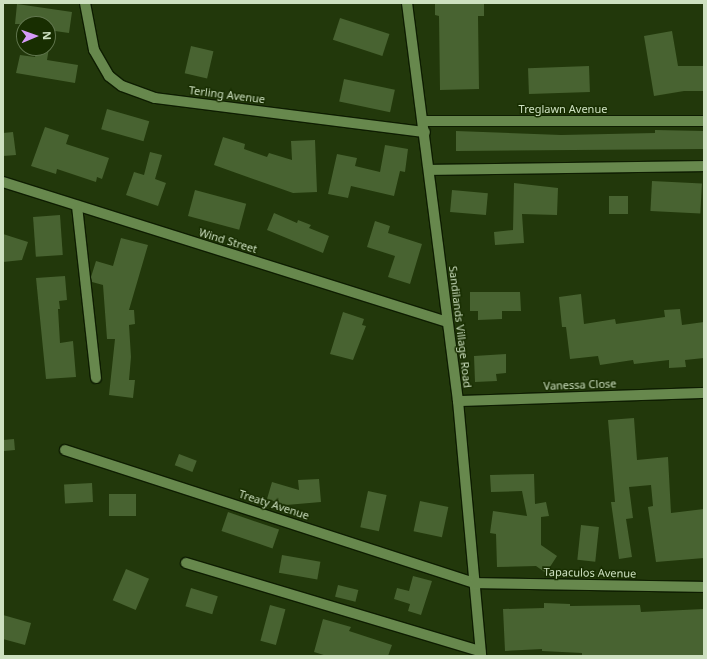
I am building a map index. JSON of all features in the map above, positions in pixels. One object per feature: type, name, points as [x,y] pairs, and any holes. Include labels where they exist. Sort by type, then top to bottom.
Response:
[{"type":"street","name":"Terling Avenue","points":[[85,3],[94,50],[109,76],[122,86],[155,98],[425,132]]},
{"type":"street","name":"Sandilands Village Road","points":[[407,3],[425,132],[446,322],[458,401],[480,653]]},
{"type":"street","name":"Treglawn Avenue","points":[[423,121],[704,121]]},
{"type":"street","points":[[429,170],[704,166]]},
{"type":"street","name":"Wind Street","points":[[3,182],[446,322]]},
{"type":"street","points":[[77,206],[96,378]]},
{"type":"street","name":"Vanessa Close","points":[[458,401],[704,393]]},
{"type":"street","name":"Treaty Avenue","points":[[65,450],[475,583]]},
{"type":"street","points":[[186,562],[480,653]]},
{"type":"street","name":"Tapaculos Avenue","points":[[475,583],[704,587]]},
{"type":"building","points":[[435,3],[484,3],[484,16],[478,16],[479,89],[440,90],[439,16],[435,15]]},
{"type":"building","points":[[17,4],[72,12],[69,33],[56,31],[56,16],[16,16],[15,24]]},
{"type":"building","points":[[340,18],[389,34],[382,56],[333,40]]},
{"type":"building","points":[[672,31],[678,66],[704,66],[704,91],[684,91],[654,96],[644,36]]},
{"type":"building","points":[[191,46],[213,51],[207,78],[185,73]]},
{"type":"building","points":[[20,56],[48,56],[47,60],[78,65],[75,83],[16,73]]},
{"type":"building","points":[[589,66],[590,92],[529,94],[528,68]]},
{"type":"building","points":[[344,79],[395,90],[390,112],[339,101]]},
{"type":"building","points":[[107,109],[149,121],[144,141],[101,129]]},
{"type":"building","points":[[45,127],[69,135],[66,144],[109,158],[102,179],[97,177],[96,182],[57,169],[56,174],[31,166]]},
{"type":"building","points":[[655,130],[704,131],[704,149],[456,151],[456,131],[561,135],[655,133]]},
{"type":"building","points":[[13,132],[16,155],[3,156],[3,133]]},
{"type":"building","points":[[223,137],[245,144],[244,149],[267,157],[269,153],[292,160],[291,141],[315,140],[317,192],[293,193],[214,165]]},
{"type":"building","points":[[385,145],[408,149],[405,172],[400,171],[394,196],[351,186],[348,198],[328,194],[337,154],[357,158],[355,166],[380,172]]},
{"type":"building","points":[[150,152],[162,155],[155,179],[166,183],[158,206],[126,195],[134,172],[144,175]]},
{"type":"building","points":[[652,181],[702,184],[700,214],[650,211]]},
{"type":"building","points":[[514,183],[558,188],[557,215],[522,214],[524,243],[495,245],[494,232],[513,230]]},
{"type":"building","points":[[195,190],[246,204],[239,230],[188,216]]},
{"type":"building","points":[[452,190],[488,193],[486,215],[450,212]]},
{"type":"building","points":[[609,196],[628,196],[628,214],[609,214]]},
{"type":"building","points":[[274,213],[297,223],[298,220],[311,225],[309,228],[329,236],[323,253],[267,230]]},
{"type":"building","points":[[60,215],[63,255],[36,257],[33,217]]},
{"type":"building","points":[[375,221],[390,226],[388,233],[422,244],[410,284],[388,277],[395,256],[367,247]]},
{"type":"building","points":[[3,234],[28,242],[22,260],[3,262]]},
{"type":"building","points":[[121,238],[148,245],[129,310],[134,310],[135,324],[129,325],[131,357],[129,380],[135,380],[133,398],[109,395],[115,339],[107,339],[103,285],[92,282],[91,277],[96,261],[113,266]]},
{"type":"building","points":[[65,276],[67,300],[59,301],[60,309],[58,309],[60,343],[73,341],[76,377],[46,379],[36,278]]},
{"type":"building","points":[[470,292],[520,292],[521,311],[502,311],[502,319],[478,320],[478,311],[470,311]]},
{"type":"building","points":[[581,294],[584,324],[615,319],[616,324],[665,317],[664,310],[680,309],[682,325],[704,322],[704,358],[685,360],[686,367],[669,368],[669,360],[634,364],[633,360],[600,365],[598,356],[570,359],[566,327],[562,327],[559,297]]},
{"type":"building","points":[[343,312],[364,319],[362,325],[366,326],[353,360],[330,354]]},
{"type":"building","points":[[506,354],[506,373],[496,374],[497,381],[475,382],[474,356]]},
{"type":"building","points":[[634,418],[637,460],[668,457],[671,513],[704,509],[704,558],[656,562],[648,507],[653,506],[651,485],[629,487],[633,518],[626,519],[632,557],[619,559],[611,502],[615,502],[608,420]]},
{"type":"building","points":[[14,439],[15,450],[4,451],[3,440]]},
{"type":"building","points":[[179,454],[197,461],[192,472],[175,465]]},
{"type":"building","points":[[534,474],[535,504],[546,502],[549,516],[541,517],[541,545],[557,556],[546,573],[536,566],[497,567],[496,534],[490,533],[493,511],[527,516],[522,491],[491,492],[490,475]]},
{"type":"building","points":[[319,479],[321,502],[286,505],[267,499],[272,482],[299,490],[298,480]]},
{"type":"building","points":[[92,483],[93,502],[65,503],[64,484]]},
{"type":"building","points":[[368,491],[387,495],[379,531],[360,527]]},
{"type":"building","points":[[109,494],[136,494],[136,516],[109,516]]},
{"type":"building","points":[[420,501],[448,507],[442,537],[414,531]]},
{"type":"building","points":[[228,512],[279,530],[273,548],[221,531]]},
{"type":"building","points":[[581,525],[599,527],[595,562],[577,560]]},
{"type":"building","points":[[282,555],[320,562],[317,579],[279,573]]},
{"type":"building","points":[[126,569],[149,579],[136,610],[113,600]]},
{"type":"building","points":[[413,576],[432,581],[421,615],[408,611],[410,604],[394,599],[397,588],[409,591]]},
{"type":"building","points":[[338,585],[358,590],[355,602],[335,597]]},
{"type":"building","points":[[191,588],[218,596],[212,614],[185,606]]},
{"type":"building","points":[[544,603],[570,604],[570,606],[640,605],[641,612],[704,609],[704,656],[582,656],[582,653],[542,651],[542,649],[505,651],[503,609],[544,608]]},
{"type":"building","points":[[270,605],[285,609],[276,645],[260,641]]},
{"type":"building","points":[[3,615],[31,623],[25,645],[3,639]]},
{"type":"building","points":[[323,619],[351,627],[349,631],[392,645],[388,656],[327,656],[314,652]]}]
